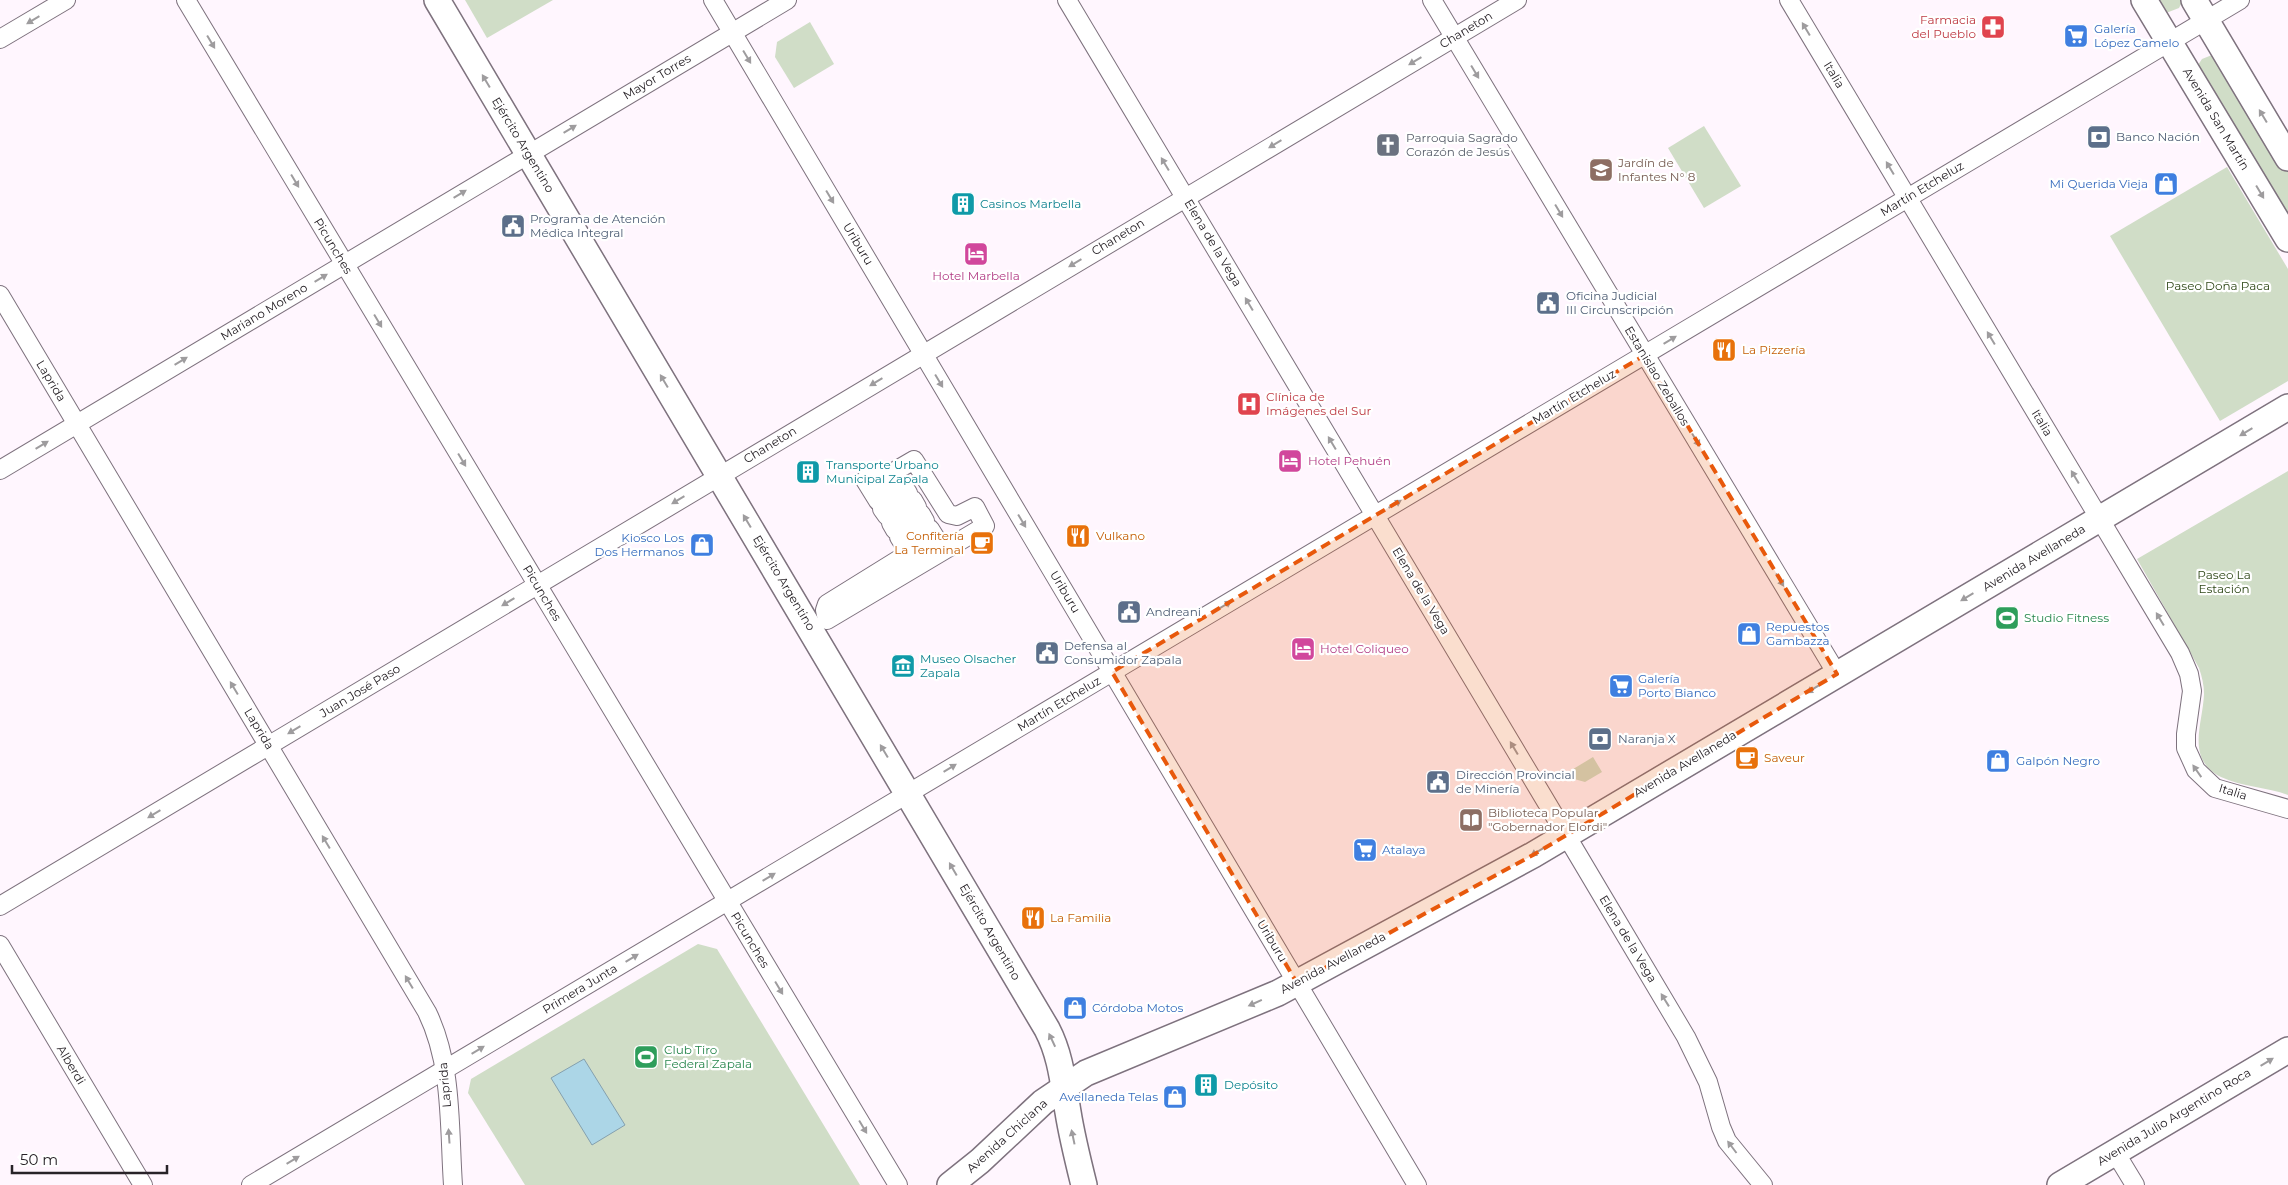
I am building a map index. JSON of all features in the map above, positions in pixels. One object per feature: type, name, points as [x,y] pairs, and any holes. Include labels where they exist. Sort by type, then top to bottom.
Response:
[{"type":"main road","name":"Ejército Argentino","points":[[437,0],[909,793],[1047,1029],[1059,1056],[1084,1185]]},
{"type":"main road","name":"Avenida San Martín","points":[[2144,0],[2288,239]]},
{"type":"main road","points":[[2200,10],[2288,158]]},
{"type":"main road","name":"Avenida Avellaneda","points":[[1064,1086],[1112,1062],[1230,1014],[1297,983],[1566,835],[2288,407]]},
{"type":"main road","name":"Avenida Julio Argentino Roca","points":[[2060,1185],[2288,1050]]},
{"type":"main road","name":"Avenida Chiclana","points":[[950,1185],[980,1161],[1043,1102],[1064,1086]]},
{"type":"street","points":[[0,40],[66,0]]},
{"type":"street","name":"Picunches","points":[[186,0],[898,1185]]},
{"type":"street","name":"Uriburu","points":[[713,0],[1417,1185]]},
{"type":"street","name":"Mayor Torres","points":[[528,154],[786,0]]},
{"type":"street","name":"Elena de la Vega","points":[[1067,0],[1686,1037],[1708,1082],[1720,1127],[1727,1141],[1763,1185]]},
{"type":"street","name":"Estanislao Zeballos","points":[[1432,0],[1837,674]]},
{"type":"street","name":"Chaneton","points":[[719,475],[1517,0]]},
{"type":"street","name":"Italia","points":[[1789,0],[2100,519],[2186,667],[2191,682],[2192,700],[2186,728],[2186,748],[2196,770],[2215,788],[2288,809]]},
{"type":"street","name":"Martín Etcheluz","points":[[909,793],[2170,42],[2200,10],[2240,0]]},
{"type":"street","name":"Mariano Moreno","points":[[0,470],[528,154]]},
{"type":"street","name":"Laprida","points":[[0,295],[427,1012],[439,1038],[445,1070],[453,1185]]},
{"type":"street","points":[[914,460],[948,514],[957,516],[974,507],[986,526],[827,620],[825,610],[827,604],[935,537],[930,529],[904,545],[899,537],[925,521],[921,514],[895,530],[891,523],[917,507],[913,500],[887,516],[882,509],[908,493],[904,486],[878,501],[865,480],[874,474],[878,481],[914,460]]},
{"type":"street","name":"Juan José Paso","points":[[0,906],[719,475]]},
{"type":"street","name":"Primera Junta","points":[[251,1185],[909,793]]},
{"type":"street","name":"Alberdi","points":[[0,945],[143,1185]]},
{"type":"street","points":[[2115,1152],[2135,1185]]},
{"type":"highlighted area","points":[[1645,355],[1837,674],[1533,855],[1297,983],[1112,672]]},
{"type":"green space","points":[[465,0],[553,0],[487,38]]},
{"type":"green space","points":[[2151,0],[2183,0],[2179,8],[2166,13]]},
{"type":"green space","points":[[810,22],[834,64],[794,88],[775,57],[777,42]]},
{"type":"green space","points":[[2212,55],[2217,56],[2288,168],[2288,228],[2196,68],[2202,59]]},
{"type":"green space","points":[[1704,126],[1741,186],[1704,208],[1668,148]]},
{"type":"green space","name":"Paseo Doña Paca","points":[[2227,167],[2288,269],[2288,381],[2220,421],[2110,236]]},
{"type":"green space","name":"Paseo La Estación","points":[[2288,471],[2288,795],[2221,777],[2203,761],[2200,751],[2199,729],[2204,691],[2199,668],[2137,559]]},
{"type":"green space","points":[[1593,757],[1602,772],[1585,782],[1567,777],[1565,774]]},
{"type":"green space","name":"Club Tiro Federal Zapala","points":[[698,944],[717,949],[860,1185],[525,1185],[468,1093],[471,1079]]},
{"type":"water","points":[[584,1059],[625,1125],[592,1145],[551,1078]]},
{"type":"place","name":"Farmacia del Pueblo","points":[[1993,27]]},
{"type":"place","name":"Galería López Camelo","points":[[2076,36]]},
{"type":"place","name":"Banco Nación","points":[[2099,137]]},
{"type":"place","name":"Parroquia Sagrado Corazón de Jesús","points":[[1388,145]]},
{"type":"place","name":"Jardín de Infantes N° 8","points":[[1601,170]]},
{"type":"place","name":"Mi Querida Vieja","points":[[2166,184]]},
{"type":"place","name":"Casinos Marbella","points":[[963,204]]},
{"type":"place","name":"Programa de Atención Médica Integral","points":[[513,226]]},
{"type":"place","name":"Hotel Marbella","points":[[976,254]]},
{"type":"place","name":"Oficina Judicial III Circunscripción","points":[[1548,303]]},
{"type":"place","name":"La Pizzería","points":[[1724,350]]},
{"type":"place","name":"Clínica de Imágenes del Sur","points":[[1249,404]]},
{"type":"place","name":"Hotel Pehuén","points":[[1290,461]]},
{"type":"place","name":"Transporte Urbano Municipal Zapala","points":[[808,472]]},
{"type":"place","name":"Vulkano","points":[[1078,536]]},
{"type":"place","name":"Confitería La Terminal","points":[[982,543]]},
{"type":"place","name":"Kiosco Los Dos Hermanos","points":[[702,545]]},
{"type":"place","name":"Andreani","points":[[1129,612]]},
{"type":"place","name":"Studio Fitness","points":[[2007,618]]},
{"type":"place","name":"Repuestos Gambazza","points":[[1749,634]]},
{"type":"place","name":"Hotel Coliqueo","points":[[1303,649]]},
{"type":"place","name":"Defensa al Consumidor Zapala","points":[[1047,653]]},
{"type":"place","name":"Museo Olsacher Zapala","points":[[903,666]]},
{"type":"place","name":"Galería Porto Bianco","points":[[1621,686]]},
{"type":"place","name":"Naranja X","points":[[1600,739]]},
{"type":"place","name":"Saveur","points":[[1747,758]]},
{"type":"place","name":"Galpón Negro","points":[[1998,761]]},
{"type":"place","name":"Dirección Provincial de Minería","points":[[1438,782]]},
{"type":"place","name":"Biblioteca Popular \"Gobernador Elordi\"","points":[[1471,820]]},
{"type":"place","name":"Atalaya","points":[[1365,850]]},
{"type":"place","name":"La Familia","points":[[1033,918]]},
{"type":"place","name":"Córdoba Motos","points":[[1075,1008]]},
{"type":"place","name":"Club Tiro Federal Zapala","points":[[646,1057]]},
{"type":"place","name":"Depósito","points":[[1206,1085]]},
{"type":"place","name":"Avellaneda Telas","points":[[1175,1097]]}]
